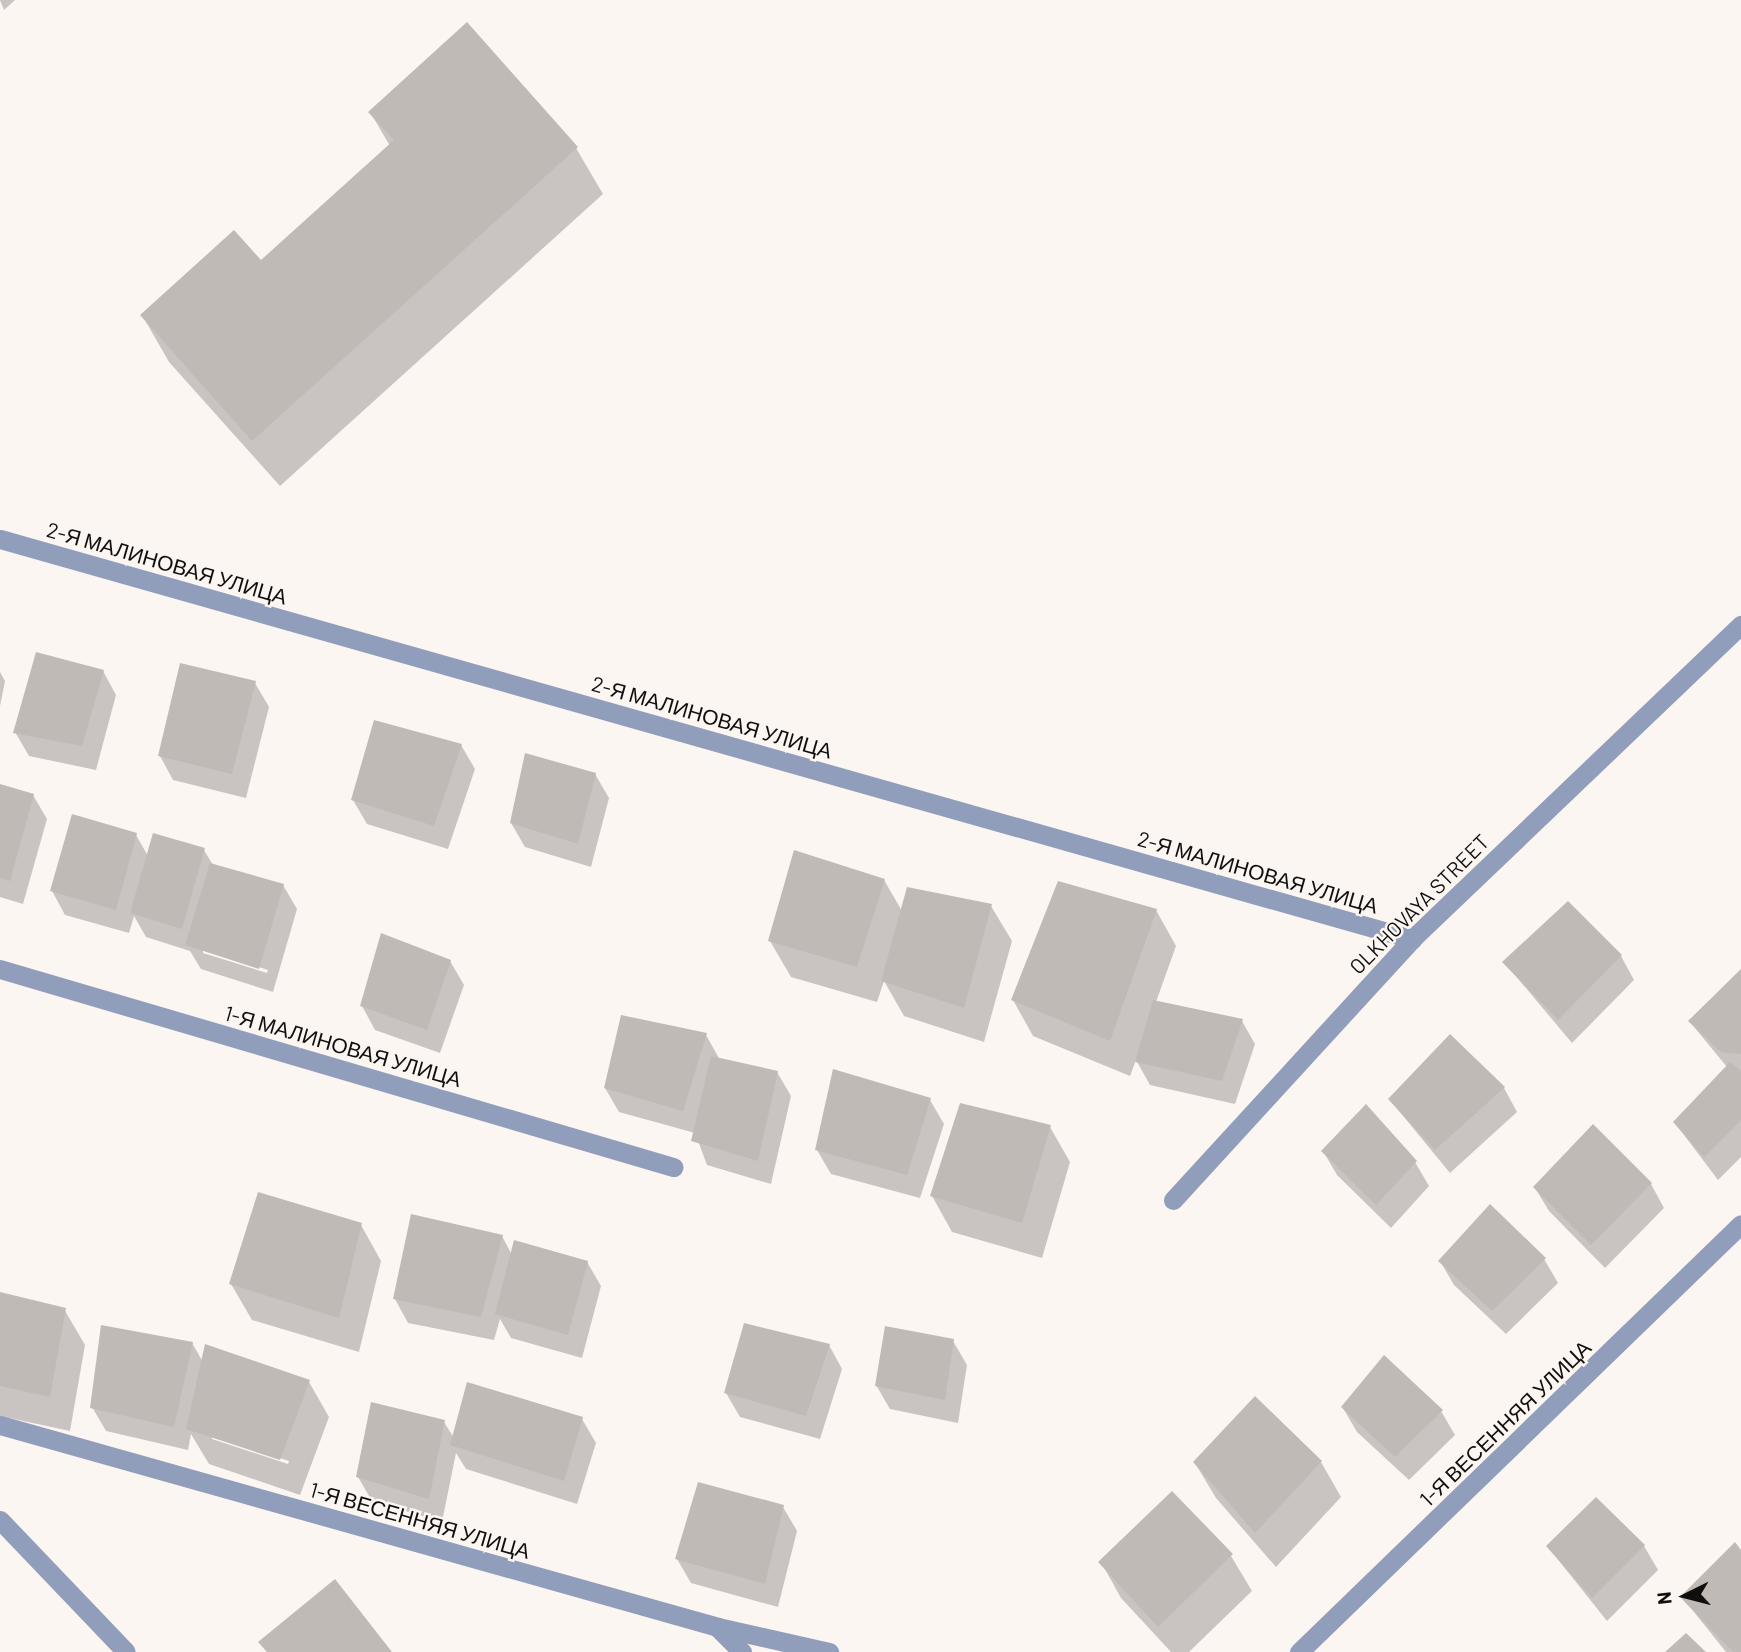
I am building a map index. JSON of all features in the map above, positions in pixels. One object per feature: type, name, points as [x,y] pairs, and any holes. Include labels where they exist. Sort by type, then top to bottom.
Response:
[{"type":"street","name":"2-Я МАЛИНОВАЯ УЛИЦА","points":[[0,539],[1412,939]]},
{"type":"street","name":"OLKHOVAYA STREET","points":[[1173,1200],[1412,939],[1741,625]]},
{"type":"street","name":"1-Я МАЛИНОВАЯ УЛИЦА","points":[[0,969],[673,1167]]},
{"type":"street","name":"1-Я ВЕСЕННЯЯ УЛИЦА","points":[[1313,1648],[1741,1224]]},
{"type":"street","name":"1-Я ВЕСЕННЯЯ УЛИЦА","points":[[0,1425],[718,1627],[829,1652]]},
{"type":"street","points":[[0,1520],[126,1652]]},
{"type":"street","points":[[718,1627],[742,1652]]},
{"type":"building","points":[[467,22],[578,147],[252,441],[140,315],[234,230],[261,260],[394,140],[368,112]]},
{"type":"building","points":[[36,652],[104,670],[82,746],[13,733]]},
{"type":"building","points":[[180,663],[256,681],[232,774],[158,756]]},
{"type":"building","points":[[374,720],[462,744],[434,826],[351,800]]},
{"type":"building","points":[[525,753],[596,773],[578,844],[510,823]]},
{"type":"building","points":[[0,784],[34,794],[10,881],[0,878]]},
{"type":"building","points":[[72,814],[137,833],[116,910],[50,891]]},
{"type":"building","points":[[153,833],[205,848],[182,929],[130,913]]},
{"type":"building","points":[[794,850],[885,879],[857,967],[768,941]]},
{"type":"building","points":[[210,863],[284,884],[259,969],[185,945]]},
{"type":"building","points":[[1058,881],[1157,909],[1110,1041],[1011,1000]]},
{"type":"building","points":[[907,887],[992,904],[964,1008],[881,981]]},
{"type":"building","points":[[1568,901],[1622,955],[1558,1020],[1502,962]]},
{"type":"building","points":[[381,933],[451,960],[427,1030],[360,1006]]},
{"type":"building","points":[[1741,969],[1741,1054],[1721,1052],[1688,1021]]},
{"type":"building","points":[[1153,1000],[1243,1019],[1222,1081],[1135,1062]]},
{"type":"building","points":[[621,1015],[707,1033],[683,1111],[604,1088]]},
{"type":"building","points":[[1450,1034],[1505,1087],[1435,1150],[1388,1099]]},
{"type":"building","points":[[711,1056],[778,1071],[758,1161],[691,1141]]},
{"type":"building","points":[[1730,1062],[1741,1071],[1741,1120],[1704,1157],[1673,1122]]},
{"type":"building","points":[[833,1069],[931,1098],[907,1175],[815,1150]]},
{"type":"building","points":[[960,1103],[1051,1125],[1022,1223],[930,1196]]},
{"type":"building","points":[[1366,1104],[1417,1161],[1376,1205],[1321,1151]]},
{"type":"building","points":[[1593,1124],[1652,1183],[1591,1245],[1533,1187]]},
{"type":"building","points":[[258,1192],[362,1223],[339,1318],[229,1284]]},
{"type":"building","points":[[1490,1204],[1546,1258],[1492,1311],[1438,1261]]},
{"type":"building","points":[[411,1214],[503,1235],[481,1317],[393,1299]]},
{"type":"building","points":[[514,1240],[588,1261],[568,1335],[495,1314]]},
{"type":"building","points":[[0,1292],[66,1308],[50,1397],[0,1386]]},
{"type":"building","points":[[744,1323],[830,1344],[806,1416],[724,1393]]},
{"type":"building","points":[[101,1325],[193,1342],[174,1427],[90,1408]]},
{"type":"building","points":[[885,1326],[954,1339],[945,1400],[875,1386]]},
{"type":"building","points":[[205,1344],[310,1380],[280,1460],[186,1429]]},
{"type":"building","points":[[1384,1355],[1443,1410],[1395,1457],[1341,1407]]},
{"type":"building","points":[[467,1382],[583,1417],[564,1481],[450,1445]]},
{"type":"building","points":[[1255,1396],[1322,1461],[1255,1533],[1193,1462]]},
{"type":"building","points":[[371,1402],[445,1420],[429,1499],[356,1477]]},
{"type":"building","points":[[698,1482],[784,1505],[765,1584],[675,1559]]},
{"type":"building","points":[[1172,1491],[1233,1554],[1158,1627],[1098,1562]]},
{"type":"building","points":[[1596,1497],[1645,1545],[1592,1598],[1546,1546]]},
{"type":"building","points":[[1735,1542],[1741,1550],[1741,1652],[1733,1652],[1680,1597]]},
{"type":"building","points":[[335,1579],[392,1652],[267,1652],[258,1642]]},
{"type":"building","points":[[1686,1633],[1706,1652],[1665,1652]]}]
